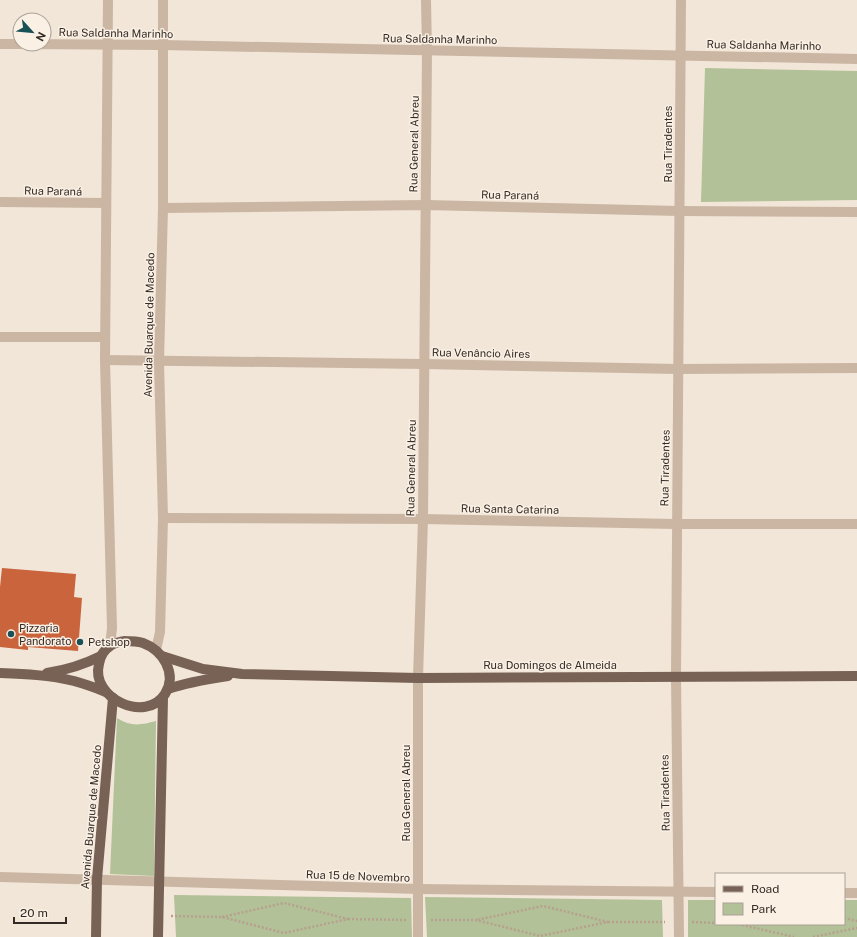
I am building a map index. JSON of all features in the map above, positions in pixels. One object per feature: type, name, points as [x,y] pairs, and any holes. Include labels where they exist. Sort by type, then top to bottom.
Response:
[{"type":"main road","points":[[37,675],[64,671],[83,665],[101,656],[110,646],[124,641],[141,642],[159,653],[168,666],[170,678],[168,689],[163,698],[158,937]]},
{"type":"main road","name":"Rua Domingos de Almeida","points":[[159,653],[203,669],[242,674],[418,678],[857,676]]},
{"type":"main road","points":[[101,656],[98,668],[100,680],[110,695]]},
{"type":"main road","points":[[0,673],[37,675],[75,681],[110,695],[123,704],[133,706],[144,706],[163,698]]},
{"type":"main road","name":"Rua Domingos de Almeida","points":[[168,689],[202,680],[242,674]]},
{"type":"main road","name":"Avenida Buarque de Macedo","points":[[96,937],[97,879],[110,695]]},
{"type":"street","points":[[108,0],[105,360],[112,628],[110,646]]},
{"type":"street","name":"Avenida Buarque de Macedo","points":[[159,653],[163,518],[159,362],[163,208],[163,0]]},
{"type":"street","name":"Rua General Abreu","points":[[418,937],[418,678],[422,519],[428,51],[426,0]]},
{"type":"street","name":"Rua Tiradentes","points":[[679,937],[676,524],[681,0]]},
{"type":"street","name":"Rua Saldanha Marinho","points":[[0,44],[12,44]]},
{"type":"street","name":"Rua Saldanha Marinho","points":[[52,45],[857,59]]},
{"type":"street","name":"Rua Paraná","points":[[0,202],[106,203]]},
{"type":"street","name":"Rua Paraná","points":[[163,208],[426,205],[679,211],[857,212]]},
{"type":"street","points":[[0,337],[105,337]]},
{"type":"street","name":"Rua Venâncio Aires","points":[[105,360],[678,369],[857,368]]},
{"type":"street","name":"Rua Santa Catarina","points":[[163,518],[422,519],[676,524],[857,524]]},
{"type":"street","name":"Rua 15 de Novembro","points":[[0,877],[419,889],[715,892]]},
{"type":"street","points":[[845,893],[857,893]]},
{"type":"path","points":[[222,917],[284,903],[348,919]]},
{"type":"path","points":[[158,916],[222,917],[284,933],[348,919],[476,920],[543,906],[608,922]]},
{"type":"path","points":[[845,918],[857,921]]},
{"type":"path","points":[[476,920],[540,936],[608,922],[715,923]]},
{"type":"path","points":[[742,925],[794,937]]},
{"type":"path","points":[[813,937],[857,928]]},
{"type":"green space","points":[[705,68],[857,71],[857,200],[701,202]]},
{"type":"green space","points":[[117,718],[132,724],[156,721],[154,876],[110,874]]},
{"type":"green space","points":[[174,895],[411,898],[412,937],[176,937]]},
{"type":"green space","points":[[425,897],[662,900],[663,937],[427,937]]},
{"type":"green space","points":[[688,900],[715,900],[715,925],[845,925],[845,900],[857,900],[857,937],[688,937]]},
{"type":"building","points":[[2,568],[76,574],[74,597],[82,598],[78,651],[28,647],[28,650],[0,647],[0,587]]},
{"type":"place","name":"Pizzaria Pandorato","points":[[11,634]]},
{"type":"place","name":"Petshop","points":[[80,642]]}]
